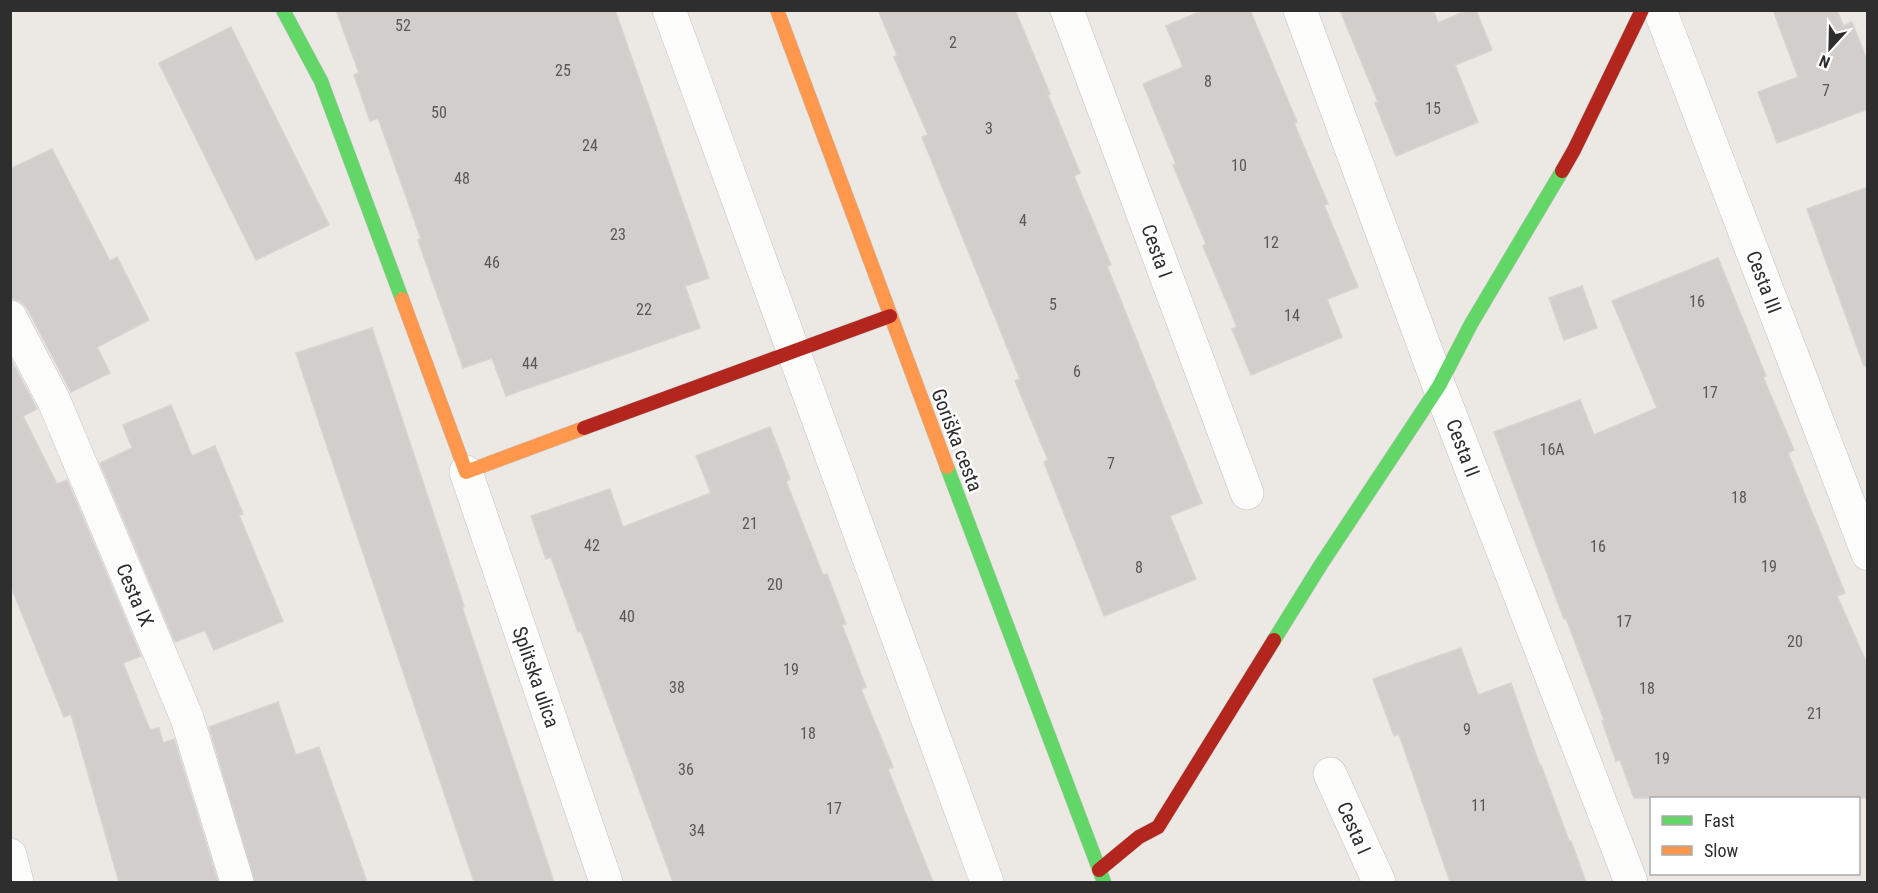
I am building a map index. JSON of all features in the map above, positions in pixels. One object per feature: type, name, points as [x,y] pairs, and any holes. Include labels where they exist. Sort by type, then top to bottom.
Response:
[{"type":"street","points":[[283,10],[321,81],[466,472],[890,316]]},
{"type":"street","points":[[669,10],[987,882]]},
{"type":"street","name":"Goriška cesta","points":[[777,10],[1101,876]]},
{"type":"street","name":"Cesta II","points":[[1300,10],[1439,386],[1631,882]]},
{"type":"street","points":[[1101,876],[1139,837],[1158,827],[1320,566],[1439,386],[1471,324],[1574,150],[1642,10]]},
{"type":"street","name":"Cesta III","points":[[1660,10],[1868,554]]},
{"type":"street","name":"Cesta I","points":[[1074,12],[1247,492]]},
{"type":"street","name":"Cesta IX","points":[[10,317],[54,400],[187,718],[237,882]]},
{"type":"street","name":"Splitska ulica","points":[[466,472],[606,882]]},
{"type":"street","name":"Cesta I","points":[[1330,774],[1379,882]]},
{"type":"street","points":[[10,855],[17,882]]},
{"type":"building","points":[[336,10],[615,10],[709,278],[685,286],[700,328],[506,396],[492,358],[463,368],[378,118],[370,121],[354,75],[359,73]]},
{"type":"building","points":[[878,10],[1015,10],[1080,173],[1074,176],[1111,265],[1107,266],[1202,503],[1170,516],[1196,579],[1104,616],[1044,462],[1048,460],[1015,381],[1020,379],[922,137],[928,135],[894,57],[897,55]]},
{"type":"building","points":[[1204,10],[1250,10],[1297,122],[1294,123],[1328,204],[1324,205],[1358,287],[1327,299],[1342,337],[1251,375],[1232,329],[1237,327],[1203,246],[1206,244],[1143,84],[1183,67],[1166,26]]},
{"type":"building","points":[[1340,10],[1433,10],[1438,23],[1468,10],[1476,10],[1492,50],[1455,65],[1478,122],[1396,156],[1375,103],[1378,102]]},
{"type":"building","points":[[1773,10],[1837,10],[1843,26],[1852,22],[1868,63],[1868,109],[1777,143],[1758,92],[1798,77]]},
{"type":"building","points":[[231,27],[329,225],[256,260],[159,63]]},
{"type":"building","points":[[52,149],[110,261],[117,257],[149,320],[97,347],[110,373],[71,392],[27,308],[20,301],[10,298],[10,169]]},
{"type":"building","points":[[1868,187],[1868,365],[1864,366],[1807,209]]},
{"type":"building","points":[[1718,258],[1766,376],[1763,377],[1794,450],[1788,453],[1845,593],[1837,596],[1868,666],[1868,798],[1634,798],[1620,760],[1616,761],[1602,721],[1604,720],[1494,432],[1580,400],[1594,435],[1657,408],[1612,301]]},
{"type":"building","points":[[1582,286],[1597,328],[1564,340],[1549,298]]},
{"type":"building","points":[[372,328],[554,882],[474,882],[296,353]]},
{"type":"building","points":[[10,358],[37,409],[23,416],[57,484],[67,480],[141,656],[123,663],[150,730],[159,728],[163,743],[174,739],[218,882],[119,882],[71,714],[64,717],[10,584]]},
{"type":"building","points":[[171,405],[192,456],[215,446],[243,514],[239,515],[283,621],[214,650],[205,630],[175,642],[100,463],[132,448],[123,425]]},
{"type":"building","points":[[770,427],[790,479],[786,481],[823,575],[827,574],[846,624],[842,625],[866,687],[861,689],[893,767],[888,769],[933,882],[673,882],[581,631],[578,632],[551,557],[546,559],[531,516],[610,489],[623,527],[711,493],[696,456]]},
{"type":"building","points":[[1461,648],[1478,695],[1511,683],[1540,766],[1586,882],[1450,882],[1399,734],[1394,736],[1373,679]]},
{"type":"building","points":[[278,702],[296,755],[319,747],[367,882],[255,882],[209,727]]},
{"type":"traffic: fast","points":[[283,10],[321,81],[402,299]]},
{"type":"traffic: fast","points":[[1274,640],[1439,386],[1471,324],[1562,171]]},
{"type":"traffic: fast","points":[[947,467],[1104,882]]},
{"type":"traffic: slow","points":[[777,10],[947,467]]},
{"type":"traffic: slow","points":[[402,299],[466,472],[584,428]]},
{"type":"traffic: jam","points":[[1562,171],[1642,10]]},
{"type":"traffic: jam","points":[[584,428],[890,316]]},
{"type":"traffic: jam","points":[[1099,870],[1139,837],[1158,827],[1274,640]]}]
